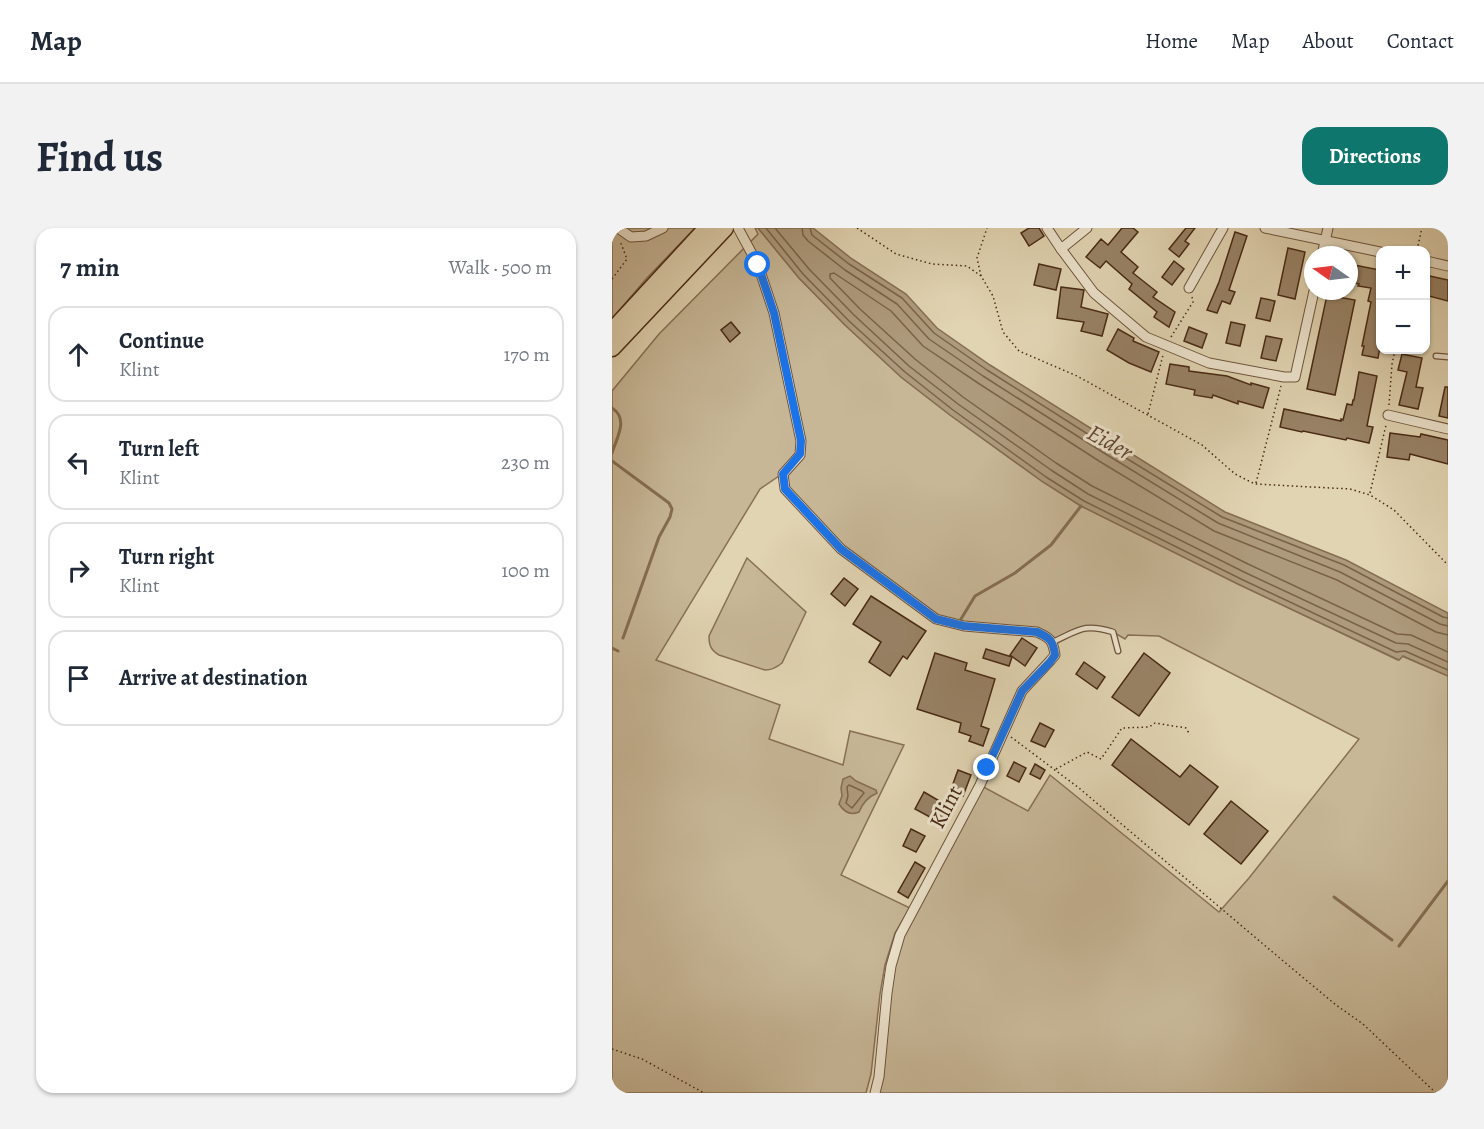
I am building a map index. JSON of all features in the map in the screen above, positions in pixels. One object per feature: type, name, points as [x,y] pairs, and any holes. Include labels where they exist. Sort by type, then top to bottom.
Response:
[{"type":"highway","points":[[612,331],[717,230]]},
{"type":"highway","points":[[612,348],[717,230]]},
{"type":"street","points":[[618,228],[631,237],[646,236],[663,228]]},
{"type":"street","points":[[738,228],[758,265],[774,313],[801,441],[800,454],[783,474],[785,489],[841,549],[936,619],[964,626],[1037,632],[1053,642]]},
{"type":"street","points":[[1047,228],[1094,293],[1146,337],[1209,363],[1295,377],[1312,300]]},
{"type":"street","points":[[1061,249],[1088,228]]},
{"type":"street","points":[[1189,288],[1223,228]]},
{"type":"street","points":[[1265,228],[1376,251]]},
{"type":"street","points":[[1324,246],[1328,228]]},
{"type":"street","points":[[1430,262],[1448,266]]},
{"type":"street","points":[[1388,415],[1448,429]]},
{"type":"street","name":"Klint","points":[[875,1093],[879,1077],[891,966],[900,935],[980,785],[1022,691],[1055,655],[1053,642]]},
{"type":"lane","points":[[1436,356],[1448,357]]},
{"type":"lane","points":[[1053,642],[1082,628],[1097,627],[1113,632],[1118,651]]},
{"type":"path","points":[[857,228],[896,254],[932,264],[967,266],[981,276]]},
{"type":"path","points":[[987,228],[977,258],[981,276],[993,296],[1003,332],[1018,351],[1077,376],[1202,445],[1235,474],[1256,484],[1350,489],[1370,495],[1394,510],[1448,565]]},
{"type":"path","points":[[1418,246],[1422,228]]},
{"type":"path","points":[[612,279],[627,259],[619,238]]},
{"type":"path","points":[[1256,484],[1284,377]]},
{"type":"path","points":[[1055,769],[1087,752],[1101,759],[1122,728],[1149,728],[1155,723],[1186,728],[1190,735]]},
{"type":"path","points":[[1003,731],[1055,769],[1284,962],[1363,1024],[1436,1093]]},
{"type":"path","points":[[612,1049],[642,1059],[704,1093]]},
{"type":"shaded area","points":[[612,228],[695,228],[646,279],[612,319]]},
{"type":"shaded area","points":[[755,228],[758,228],[799,278],[845,325],[901,377],[1043,482],[1081,506],[1238,584],[1398,660],[1402,656],[1448,676],[1448,1093],[875,1093],[900,935],[980,785],[1028,811],[1050,775],[1219,912],[1249,878],[1359,739],[1159,636],[1128,635],[1125,639],[1113,632],[1082,628],[1053,642],[1047,637],[936,619],[841,549],[785,489],[782,474],[760,489],[656,660],[780,705],[769,739],[843,765],[850,731],[904,745],[841,875],[910,908],[895,933],[885,965],[871,1074],[866,1093],[612,1093],[612,391],[659,334],[758,234]]},
{"type":"shaded area","points":[[747,558],[806,612],[782,663],[770,670],[719,655],[712,649],[709,642],[709,636]]},
{"type":"water","name":"Eider","points":[[758,228],[813,228],[852,259],[906,294],[937,328],[990,365],[1225,512],[1346,560],[1448,613],[1448,676],[1403,656],[1399,660],[1238,584],[1081,506],[1043,482],[901,377],[799,278]]},
{"type":"water","points":[[850,776],[876,790],[877,793],[866,801],[859,812],[853,814],[845,811],[839,804],[843,779]]},
{"type":"building","points":[[1029,228],[1039,228],[1044,236],[1029,246],[1021,233]]},
{"type":"building","points":[[1122,228],[1133,228],[1138,232],[1121,252],[1138,267],[1133,273],[1157,292],[1153,297],[1175,312],[1169,327],[1154,317],[1157,312],[1129,289],[1132,284],[1106,261],[1100,268],[1086,257],[1101,239],[1108,245]]},
{"type":"building","points":[[1186,228],[1195,228],[1185,241],[1189,244],[1179,257],[1169,249]]},
{"type":"building","points":[[1235,232],[1247,236],[1229,290],[1235,292],[1230,304],[1222,301],[1217,313],[1207,310],[1219,282]]},
{"type":"building","points":[[1288,248],[1304,252],[1295,299],[1278,295]]},
{"type":"building","points":[[1174,261],[1184,269],[1172,285],[1162,277]]},
{"type":"building","points":[[1039,264],[1061,269],[1056,290],[1034,285]]},
{"type":"building","points":[[1358,266],[1376,269],[1376,354],[1379,354],[1378,358],[1362,355],[1371,302],[1368,301],[1371,288],[1358,286]]},
{"type":"building","points":[[1430,276],[1448,280],[1448,301],[1430,296]]},
{"type":"building","points":[[1061,287],[1084,290],[1081,307],[1108,314],[1102,336],[1081,331],[1084,322],[1057,318]]},
{"type":"building","points":[[1261,298],[1275,301],[1270,321],[1256,318]]},
{"type":"building","points":[[1326,300],[1355,300],[1335,395],[1307,389]]},
{"type":"building","points":[[731,322],[740,333],[730,342],[721,330]]},
{"type":"building","points":[[1231,322],[1245,325],[1240,346],[1226,343]]},
{"type":"building","points":[[1189,327],[1207,334],[1202,348],[1184,341]]},
{"type":"building","points":[[1118,329],[1134,338],[1133,341],[1159,352],[1151,372],[1107,350]]},
{"type":"building","points":[[1266,336],[1282,339],[1276,361],[1261,358]]},
{"type":"building","points":[[1402,354],[1422,358],[1416,387],[1423,388],[1418,409],[1399,405],[1407,372],[1398,370]]},
{"type":"building","points":[[1170,364],[1189,367],[1189,371],[1227,376],[1251,385],[1251,383],[1269,388],[1263,408],[1238,401],[1238,404],[1213,395],[1212,398],[1194,395],[1195,390],[1166,384]]},
{"type":"building","points":[[1359,372],[1377,376],[1367,426],[1373,427],[1369,443],[1280,427],[1284,409],[1343,420],[1347,404],[1352,405],[1354,400]]},
{"type":"building","points":[[1445,387],[1448,387],[1448,418],[1439,416]]},
{"type":"building","points":[[1390,433],[1420,437],[1421,434],[1448,440],[1448,464],[1410,454],[1409,460],[1387,457]]},
{"type":"building","points":[[844,578],[858,589],[845,606],[831,594]]},
{"type":"building","points":[[871,596],[926,631],[907,659],[903,656],[890,676],[869,662],[881,642],[853,624]]},
{"type":"building","points":[[1022,638],[1037,648],[1025,666],[1010,655]]},
{"type":"building","points":[[986,649],[1012,657],[1009,666],[983,658]]},
{"type":"building","points":[[935,653],[967,663],[965,670],[995,679],[981,726],[989,729],[983,746],[969,741],[971,736],[959,732],[961,723],[917,709]]},
{"type":"building","points":[[1144,653],[1170,673],[1139,716],[1112,697]]},
{"type":"building","points":[[1084,662],[1105,677],[1097,689],[1076,674]]},
{"type":"building","points":[[1040,723],[1054,730],[1045,747],[1031,741]]},
{"type":"building","points":[[1131,739],[1180,777],[1190,765],[1218,787],[1189,825],[1112,765]]},
{"type":"building","points":[[1014,762],[1026,768],[1019,782],[1007,776]]},
{"type":"building","points":[[1035,764],[1045,770],[1040,779],[1030,774]]},
{"type":"building","points":[[958,770],[971,775],[963,796],[950,792]]},
{"type":"building","points":[[924,792],[948,806],[939,822],[915,809]]},
{"type":"building","points":[[1231,801],[1268,831],[1241,864],[1204,834]]},
{"type":"building","points":[[911,829],[925,836],[916,852],[903,846]]},
{"type":"building","points":[[915,862],[925,868],[908,898],[898,892]]},
{"type":"waterway","points":[[612,408],[617,412],[621,423],[612,453]]},
{"type":"waterway","points":[[612,461],[669,503],[672,509],[659,537],[623,638]]},
{"type":"waterway","points":[[961,619],[975,596],[1015,573],[1051,545],[1081,506]]},
{"type":"waterway","points":[[612,648],[618,651]]},
{"type":"waterway","points":[[1399,946],[1448,881]]},
{"type":"waterway","points":[[1334,897],[1392,940]]},
{"type":"route","points":[[758,265],[774,313],[801,441],[800,454],[783,474],[785,489],[841,549],[936,619],[964,626],[1037,632],[1053,642],[1055,655],[1022,691],[987,768]]}]
